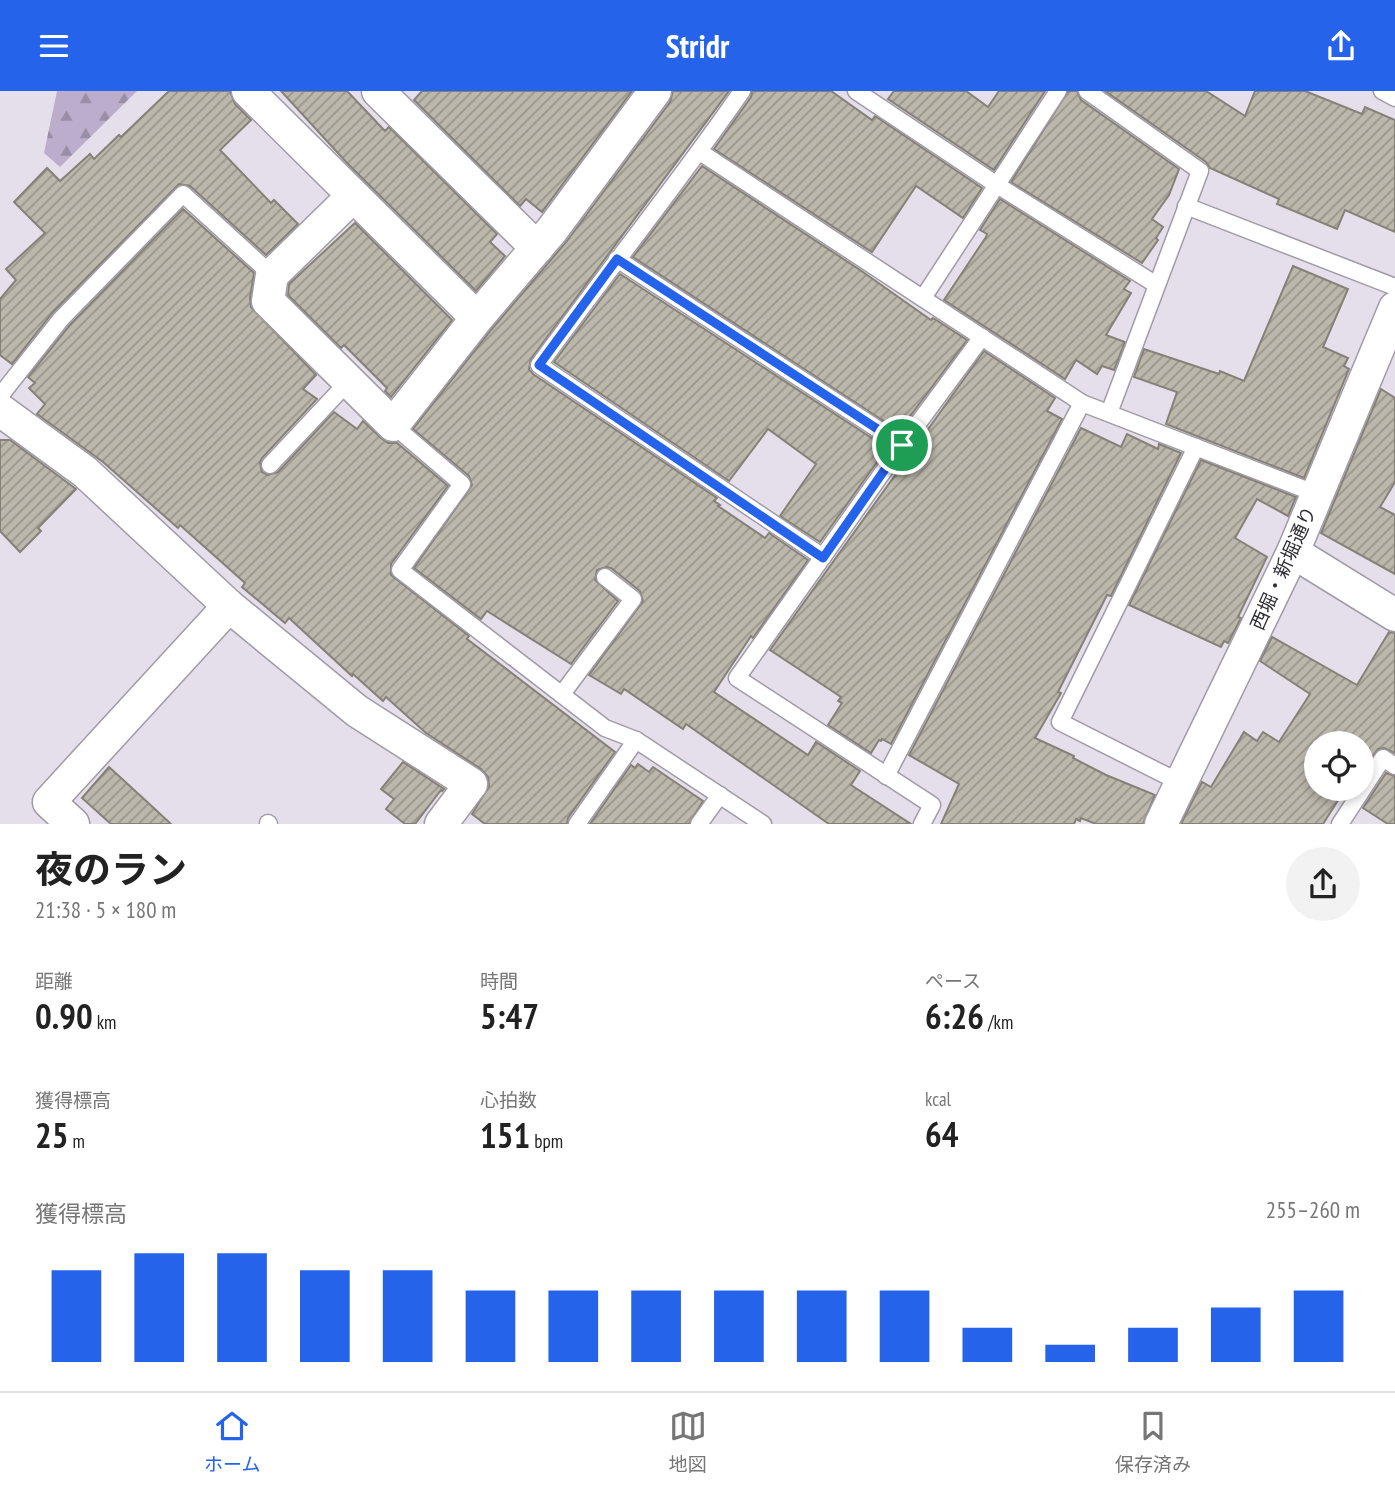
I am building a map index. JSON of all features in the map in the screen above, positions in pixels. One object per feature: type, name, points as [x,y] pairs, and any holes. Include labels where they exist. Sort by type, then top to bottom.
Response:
[{"type":"street","points":[[248,91],[477,318]]},
{"type":"street","points":[[378,91],[537,248]]},
{"type":"street","points":[[353,196],[272,275],[268,301],[393,425],[477,318],[537,248],[655,91]]},
{"type":"street","name":"西堀・新堀通り","points":[[1161,824],[1293,552],[1395,308]]},
{"type":"street","points":[[0,410],[85,472],[229,606],[357,711],[471,784],[441,824]]},
{"type":"street","points":[[1293,552],[1395,615]]},
{"type":"street","points":[[74,824],[49,802],[229,606]]},
{"type":"lane","points":[[742,91],[700,152],[539,365],[823,558]]},
{"type":"lane","points":[[856,91],[1155,284]]},
{"type":"lane","points":[[923,298],[1058,91]]},
{"type":"lane","points":[[1087,91],[1200,171],[1155,284],[1109,413]]},
{"type":"lane","points":[[1382,91],[1395,98]]},
{"type":"lane","points":[[700,152],[1082,403],[1317,493]]},
{"type":"lane","points":[[0,395],[61,319],[183,194],[272,275]]},
{"type":"lane","points":[[1186,206],[1395,287]]},
{"type":"lane","points":[[617,259],[902,445]]},
{"type":"lane","points":[[922,824],[932,805],[737,678],[982,337]]},
{"type":"lane","points":[[270,465],[348,382]]},
{"type":"lane","points":[[886,776],[1082,403]]},
{"type":"lane","points":[[393,425],[463,484],[400,571],[605,728],[636,740],[763,824]]},
{"type":"lane","points":[[1181,783],[1060,722],[1196,447]]},
{"type":"lane","points":[[562,694],[633,599],[605,577]]},
{"type":"lane","points":[[577,824],[636,740]]},
{"type":"lane","points":[[1340,824],[1383,758],[1395,766]]},
{"type":"lane","points":[[699,824],[720,795]]},
{"type":"green space","points":[[57,91],[137,91],[60,167],[44,153]]},
{"type":"building","points":[[169,91],[230,91],[235,104],[251,120],[220,150],[271,203],[274,200],[298,224],[266,255],[190,186],[179,184],[53,312],[12,364],[0,355],[0,299],[16,280],[6,269],[45,233],[14,202],[47,168],[60,181],[90,154],[94,159]]},
{"type":"building","points":[[281,91],[347,91],[385,131],[389,127],[497,234],[490,242],[505,256],[476,291],[348,164]]},
{"type":"building","points":[[422,91],[632,91],[542,212],[526,199],[520,206],[414,100]]},
{"type":"building","points":[[673,91],[729,91],[531,359],[529,369],[717,498],[714,501],[720,505],[718,506],[765,538],[769,533],[808,560],[753,638],[751,636],[714,692],[808,755],[816,742],[860,771],[851,785],[911,824],[829,824],[686,724],[683,729],[624,689],[621,694],[589,675],[643,601],[640,591],[611,568],[597,570],[595,580],[618,601],[571,664],[487,611],[481,619],[414,568],[472,485],[469,476],[413,429],[491,330],[567,241],[670,102]]},
{"type":"building","points":[[752,91],[831,91],[872,120],[875,116],[982,188],[963,218],[916,186],[872,252],[714,149],[751,97]]},
{"type":"building","points":[[894,91],[966,91],[988,107],[999,91],[1045,91],[994,170],[888,99]]},
{"type":"building","points":[[1068,91],[1077,91],[1081,100],[1179,169],[1169,195],[1152,219],[1163,227],[1156,238],[1158,240],[1142,263],[1011,182]]},
{"type":"building","points":[[1105,91],[1206,91],[1245,116],[1255,91],[1305,91],[1362,114],[1365,107],[1395,120],[1395,232],[1345,210],[1337,229],[1277,204],[1279,199],[1210,168],[1206,162]]},
{"type":"building","points":[[702,166],[931,320],[933,318],[967,340],[899,431],[633,257]]},
{"type":"building","points":[[1000,199],[1130,281],[1124,289],[1131,293],[1106,335],[1125,342],[1114,370],[1102,366],[1097,374],[1076,360],[1065,379],[944,300],[986,237],[987,234],[980,230]]},
{"type":"building","points":[[183,209],[254,273],[251,307],[316,375],[303,389],[317,399],[262,458],[262,472],[268,475],[278,472],[334,412],[357,429],[363,421],[388,443],[397,443],[448,486],[391,564],[391,575],[469,636],[467,639],[615,752],[568,818],[567,824],[485,824],[472,814],[489,786],[488,777],[481,769],[426,733],[386,697],[383,701],[289,618],[285,623],[242,587],[245,583],[180,525],[178,528],[103,462],[37,414],[45,404],[29,388],[35,383],[28,377],[69,326]]},
{"type":"building","points":[[355,223],[452,320],[391,397],[385,391],[387,388],[344,345],[341,348],[288,295],[289,284]]},
{"type":"building","points":[[1293,266],[1348,289],[1323,347],[1348,358],[1344,366],[1349,369],[1304,478],[1166,424],[1177,392],[1134,377],[1144,349],[1219,374],[1220,371],[1244,381]]},
{"type":"building","points":[[620,274],[887,448],[820,542],[780,516],[816,464],[768,429],[729,481],[554,362]]},
{"type":"building","points":[[984,351],[1055,398],[1047,411],[1062,419],[891,744],[879,740],[871,753],[828,725],[842,703],[838,701],[841,697],[770,650]]},
{"type":"building","points":[[1381,389],[1395,398],[1395,482],[1380,507],[1395,515],[1395,574],[1321,533]]},
{"type":"building","points":[[1081,428],[1121,447],[1127,434],[1158,449],[1159,444],[1181,453],[1111,596],[1107,595],[1058,692],[1061,693],[1035,738],[1106,775],[1155,795],[1143,824],[1096,824],[1081,818],[1080,821],[1076,819],[1074,824],[941,824],[959,784],[909,755]]},
{"type":"building","points":[[0,440],[10,440],[76,489],[38,528],[41,531],[20,552],[0,531]]},
{"type":"building","points":[[1201,460],[1296,497],[1288,516],[1257,499],[1235,538],[1267,557],[1238,617],[1241,618],[1228,643],[1224,641],[1221,647],[1129,605]]},
{"type":"building","points":[[1389,632],[1395,633],[1395,753],[1384,748],[1378,749],[1374,755],[1374,731],[1304,731],[1304,801],[1338,801],[1323,824],[1181,824],[1202,782],[1211,787],[1244,732],[1257,741],[1263,732],[1279,742],[1310,694],[1260,661],[1272,637],[1357,685]]},
{"type":"building","points":[[403,762],[444,789],[415,824],[405,824],[386,809],[394,799],[381,789]]},
{"type":"building","points":[[638,764],[649,772],[653,767],[703,801],[689,824],[590,824],[631,765],[635,768]]},
{"type":"building","points":[[109,767],[171,824],[111,824],[82,798]]},
{"type":"building","points":[[1386,773],[1395,776],[1395,824],[1388,824],[1363,808],[1368,801],[1374,801],[1374,791]]},
{"type":"route","points":[[617,259],[902,445],[823,558],[539,365],[617,259]]}]
